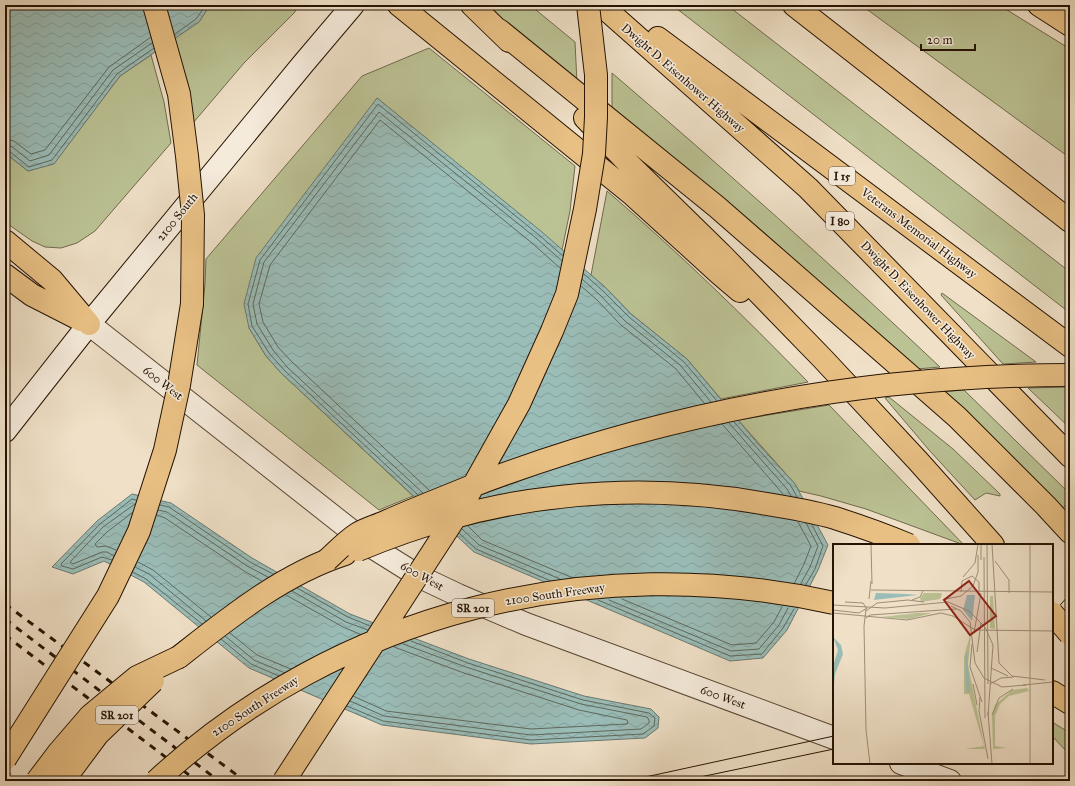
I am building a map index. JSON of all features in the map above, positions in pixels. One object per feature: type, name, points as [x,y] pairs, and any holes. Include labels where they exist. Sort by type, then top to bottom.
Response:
[{"type":"highway","points":[[5,759],[108,596],[139,531],[165,450],[179,385],[192,304],[193,215],[179,94],[154,5]]},
{"type":"highway","points":[[399,5],[633,195],[720,274],[823,359]]},
{"type":"highway","points":[[472,5],[499,30],[823,359],[914,456],[992,544]]},
{"type":"highway","points":[[284,781],[458,513],[519,404],[567,294],[585,210],[594,154],[596,75],[588,5]]},
{"type":"highway","name":"Dwight D. Eisenhower Highway","points":[[601,5],[808,188],[1067,454]]},
{"type":"highway","name":"Veterans Memorial Highway","points":[[614,5],[1070,346]]},
{"type":"highway","points":[[794,5],[1070,221]]},
{"type":"highway","points":[[1039,5],[1070,25]]},
{"type":"highway","points":[[499,30],[717,207],[957,417],[1070,532]]},
{"type":"highway","points":[[5,241],[52,280],[89,324]]},
{"type":"highway","points":[[5,274],[32,295],[89,324]]},
{"type":"highway","points":[[327,560],[356,535],[441,498],[570,452],[653,428],[711,414],[876,386],[999,376],[1070,375]]},
{"type":"highway","points":[[327,560],[414,529],[486,509],[558,497],[594,494],[631,493],[728,497],[795,509],[834,518],[906,544]]},
{"type":"highway","name":"SR 201","points":[[63,781],[98,734],[179,657],[260,596],[292,577],[327,560]]},
{"type":"highway","name":"2100 South Freeway","points":[[156,781],[224,726],[290,682],[397,632],[486,604],[552,592],[599,586],[667,583],[716,585],[763,590],[833,603]]},
{"type":"highway","points":[[1053,602],[1070,609]]},
{"type":"highway","points":[[1053,614],[1070,634]]},
{"type":"highway","points":[[37,781],[59,752],[90,716],[137,677],[179,657]]},
{"type":"highway","points":[[1053,693],[1070,703]]},
{"type":"street","name":"2100 South","points":[[5,431],[89,324],[353,5]]},
{"type":"street","name":"600 West","points":[[89,324],[372,547],[420,577],[526,624],[833,738]]},
{"type":"street","points":[[904,764],[950,781]]},
{"type":"green space","points":[[210,5],[299,5],[294,13],[244,63],[193,123],[173,39],[199,22]]},
{"type":"green space","points":[[482,5],[530,5],[575,42],[577,83]]},
{"type":"green space","points":[[672,5],[727,5],[1070,272],[1070,313]]},
{"type":"green space","points":[[861,5],[999,5],[1070,49],[1070,158]]},
{"type":"green space","points":[[429,48],[575,166],[570,211],[562,250],[377,98],[249,328],[266,356],[281,373],[413,496],[379,510],[197,365],[206,259],[362,76]]},
{"type":"green space","points":[[151,55],[164,102],[171,143],[95,231],[77,243],[61,248],[45,247],[32,241],[5,222],[5,153],[28,171],[54,163],[120,76]]},
{"type":"green space","points":[[612,73],[778,218],[940,367],[905,370],[612,111]]},
{"type":"green space","points":[[607,191],[709,284],[808,382],[721,399],[687,359],[631,314],[591,275]]},
{"type":"green space","points":[[942,293],[1036,362],[1003,364],[941,295]]},
{"type":"green space","points":[[1067,387],[1070,389],[1070,428],[1028,388]]},
{"type":"green space","points":[[964,390],[1070,494],[1070,500],[1058,514],[929,393]]},
{"type":"green space","points":[[889,397],[953,449],[1000,494],[1000,496],[986,493],[975,500],[929,450],[885,398]]},
{"type":"green space","points":[[829,405],[963,544],[866,509],[799,491],[795,484],[738,420]]},
{"type":"green space","points":[[1053,723],[1070,733],[1070,755],[1053,737]]},
{"type":"water","points":[[5,5],[210,5],[199,22],[120,76],[54,164],[28,171],[5,153]]},
{"type":"water","points":[[377,98],[542,232],[606,288],[631,314],[687,359],[759,445],[795,484],[828,545],[818,570],[787,630],[763,658],[730,661],[474,552],[281,373],[266,356],[249,328],[244,304],[256,258]]},
{"type":"water","points":[[132,494],[171,503],[252,558],[350,614],[469,659],[584,696],[651,709],[659,717],[658,728],[645,738],[531,744],[382,725],[249,668],[144,582],[104,561],[73,574],[52,567],[97,521]]},
{"type":"tram line","points":[[1053,613],[1070,594]]},
{"type":"tram line","points":[[1053,631],[1070,614]]},
{"type":"tram line","points":[[627,781],[833,736]]},
{"type":"tram line","points":[[681,781],[833,749]]},
{"type":"railway","points":[[5,604],[245,781]]},
{"type":"railway","points":[[5,619],[219,781]]},
{"type":"railway","points":[[5,635],[197,781]]},
{"type":"railway","points":[[5,770],[16,781]]}]
